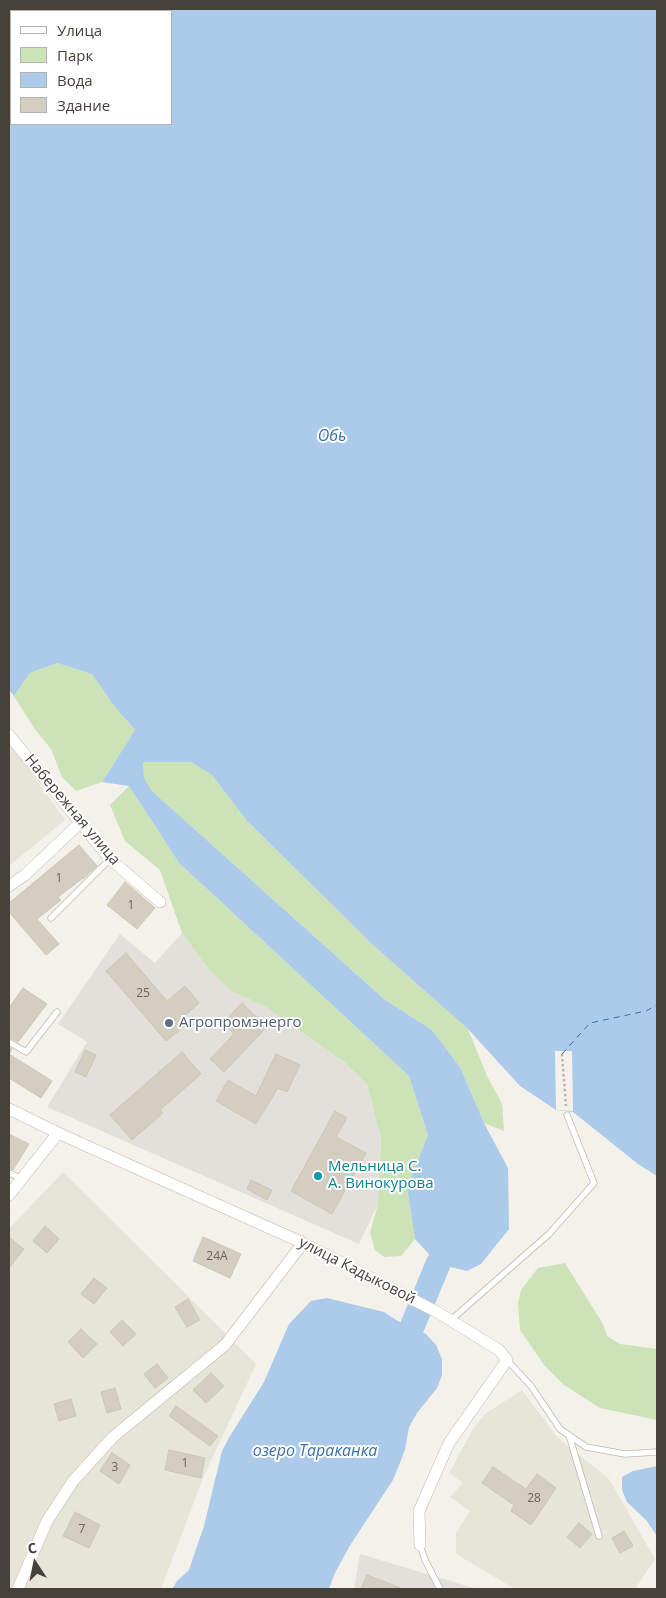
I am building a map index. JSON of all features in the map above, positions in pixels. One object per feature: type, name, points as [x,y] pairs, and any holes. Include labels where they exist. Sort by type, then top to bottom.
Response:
[{"type":"street","name":"Набережная улица","points":[[9,735],[110,859],[160,902]]},
{"type":"street","points":[[9,886],[24,875],[80,823]]},
{"type":"street","name":"улица Кадыковой","points":[[9,1108],[58,1133],[303,1243],[438,1312],[499,1350],[507,1360]]},
{"type":"street","points":[[9,1195],[58,1133]]},
{"type":"street","points":[[18,1589],[47,1521],[73,1481],[113,1437],[225,1345],[303,1243]]},
{"type":"street","points":[[420,1545],[419,1511],[449,1443],[507,1360]]},
{"type":"lane","points":[[52,918],[110,859]]},
{"type":"lane","points":[[9,1042],[26,1052],[56,1012]]},
{"type":"lane","points":[[451,1320],[549,1234],[594,1183],[567,1115]]},
{"type":"lane","points":[[9,1173],[22,1179]]},
{"type":"lane","points":[[507,1360],[531,1386],[560,1429],[586,1447],[625,1454],[657,1452]]},
{"type":"lane","points":[[569,1435],[599,1536]]},
{"type":"lane","points":[[420,1545],[425,1560],[440,1589]]},
{"type":"path","points":[[562,1054],[567,1115]]},
{"type":"shaded area","points":[[9,741],[65,820],[9,866]]},
{"type":"shaded area","points":[[182,933],[209,970],[231,991],[266,1007],[344,1062],[367,1084],[381,1140],[378,1204],[359,1244],[47,1107],[87,1042],[58,1024],[120,934],[155,963]]},
{"type":"shaded area","points":[[63,1172],[256,1364],[203,1478],[161,1589],[9,1589],[9,1229]]},
{"type":"shaded area","points":[[522,1390],[557,1437],[609,1479],[655,1559],[635,1589],[515,1589],[456,1554],[456,1533],[470,1511],[450,1497],[463,1483],[449,1473],[473,1429],[485,1414]]},
{"type":"shaded area","points":[[360,1554],[477,1589],[354,1589]]},
{"type":"green space","points":[[57,663],[92,674],[115,707],[135,730],[102,782],[76,791],[62,777],[51,749],[34,728],[14,696],[30,673]]},
{"type":"green space","points":[[143,762],[191,762],[212,775],[247,821],[374,946],[468,1029],[487,1076],[502,1104],[504,1131],[484,1123],[460,1067],[432,1030],[384,999],[152,791],[144,778]]},
{"type":"green space","points":[[129,786],[179,863],[409,1076],[428,1135],[407,1187],[415,1239],[401,1256],[384,1257],[375,1250],[370,1233],[378,1204],[381,1140],[367,1084],[344,1062],[266,1007],[231,991],[209,970],[182,933],[160,870],[125,841],[110,805]]},
{"type":"green space","points":[[565,1263],[603,1324],[607,1336],[620,1344],[657,1349],[657,1420],[600,1408],[564,1385],[544,1365],[520,1330],[518,1304],[521,1290],[538,1268]]},
{"type":"water","name":"Обь","points":[[9,9],[657,10],[657,1176],[638,1164],[573,1112],[556,1110],[520,1086],[468,1029],[374,946],[247,821],[212,775],[191,762],[143,762],[144,778],[152,791],[384,999],[432,1030],[460,1067],[484,1123],[508,1168],[509,1229],[481,1264],[467,1271],[438,1264],[415,1239],[407,1187],[428,1135],[409,1076],[179,863],[129,786],[102,782],[135,730],[115,707],[92,674],[57,663],[30,673],[14,696],[9,690]]},
{"type":"water","name":"озеро Тараканка","points":[[327,1298],[384,1312],[426,1334],[436,1345],[442,1359],[442,1375],[437,1388],[417,1413],[409,1427],[405,1450],[393,1480],[349,1547],[334,1575],[329,1589],[172,1589],[177,1581],[189,1570],[204,1526],[222,1451],[264,1382],[289,1324],[311,1301]]},
{"type":"water","points":[[657,1466],[657,1536],[646,1520],[627,1502],[622,1490],[622,1477],[633,1471]]},
{"type":"pier","points":[[555,1051],[572,1051],[573,1111],[556,1110]]},
{"type":"building","points":[[79,845],[97,866],[58,897],[61,900],[37,919],[59,944],[46,955],[9,912],[9,903]]},
{"type":"building","points":[[125,882],[155,908],[137,929],[107,905]]},
{"type":"building","points":[[126,953],[167,1001],[185,986],[199,1003],[182,1018],[187,1024],[166,1041],[106,971]]},
{"type":"building","points":[[23,988],[47,1004],[18,1042],[9,1037],[9,1008]]},
{"type":"building","points":[[242,1003],[267,1027],[224,1072],[210,1059],[234,1034],[223,1023]]},
{"type":"building","points":[[85,1050],[96,1055],[86,1077],[75,1072]]},
{"type":"building","points":[[182,1052],[201,1074],[160,1110],[163,1113],[132,1140],[110,1115]]},
{"type":"building","points":[[9,1054],[52,1081],[41,1098],[9,1078]]},
{"type":"building","points":[[276,1054],[300,1065],[287,1092],[278,1088],[256,1124],[216,1101],[228,1080],[256,1096]]},
{"type":"building","points":[[335,1111],[347,1118],[336,1137],[366,1153],[332,1214],[291,1191]]},
{"type":"building","points":[[9,1134],[29,1144],[13,1170],[9,1168]]},
{"type":"building","points":[[251,1180],[272,1190],[267,1200],[247,1189]]},
{"type":"building","points":[[45,1226],[59,1239],[47,1253],[33,1241]]},
{"type":"building","points":[[9,1237],[24,1249],[9,1268]]},
{"type":"building","points":[[203,1237],[241,1254],[230,1278],[193,1261]]},
{"type":"building","points":[[94,1278],[107,1288],[94,1304],[81,1294]]},
{"type":"building","points":[[188,1299],[200,1320],[187,1327],[175,1307]]},
{"type":"building","points":[[122,1320],[136,1334],[123,1346],[110,1332]]},
{"type":"building","points":[[81,1329],[97,1344],[83,1358],[68,1342]]},
{"type":"building","points":[[157,1364],[168,1378],[155,1388],[144,1374]]},
{"type":"building","points":[[211,1373],[224,1386],[206,1403],[193,1390]]},
{"type":"building","points":[[115,1388],[121,1409],[107,1413],[101,1392]]},
{"type":"building","points":[[71,1399],[76,1416],[59,1421],[54,1404]]},
{"type":"building","points":[[176,1406],[218,1436],[210,1446],[169,1416]]},
{"type":"building","points":[[169,1450],[205,1458],[201,1478],[165,1470]]},
{"type":"building","points":[[112,1453],[130,1465],[119,1484],[100,1471]]},
{"type":"building","points":[[493,1467],[526,1489],[537,1474],[556,1488],[531,1525],[511,1511],[514,1505],[482,1483]]},
{"type":"building","points":[[75,1512],[100,1525],[89,1548],[63,1536]]},
{"type":"building","points":[[579,1523],[592,1534],[580,1548],[567,1537]]},
{"type":"building","points":[[624,1531],[633,1546],[620,1553],[612,1538]]},
{"type":"building","points":[[367,1575],[401,1588],[401,1589],[361,1589]]},
{"type":"waterway","points":[[412,1327],[438,1264]]},
{"type":"ferry route","points":[[562,1054],[590,1023],[646,1011],[657,1005]]},
{"type":"place","name":"Агропромэнерго","points":[[169,1023]]},
{"type":"place","name":"Мельница С. А. Винокурова","points":[[318,1176]]}]
